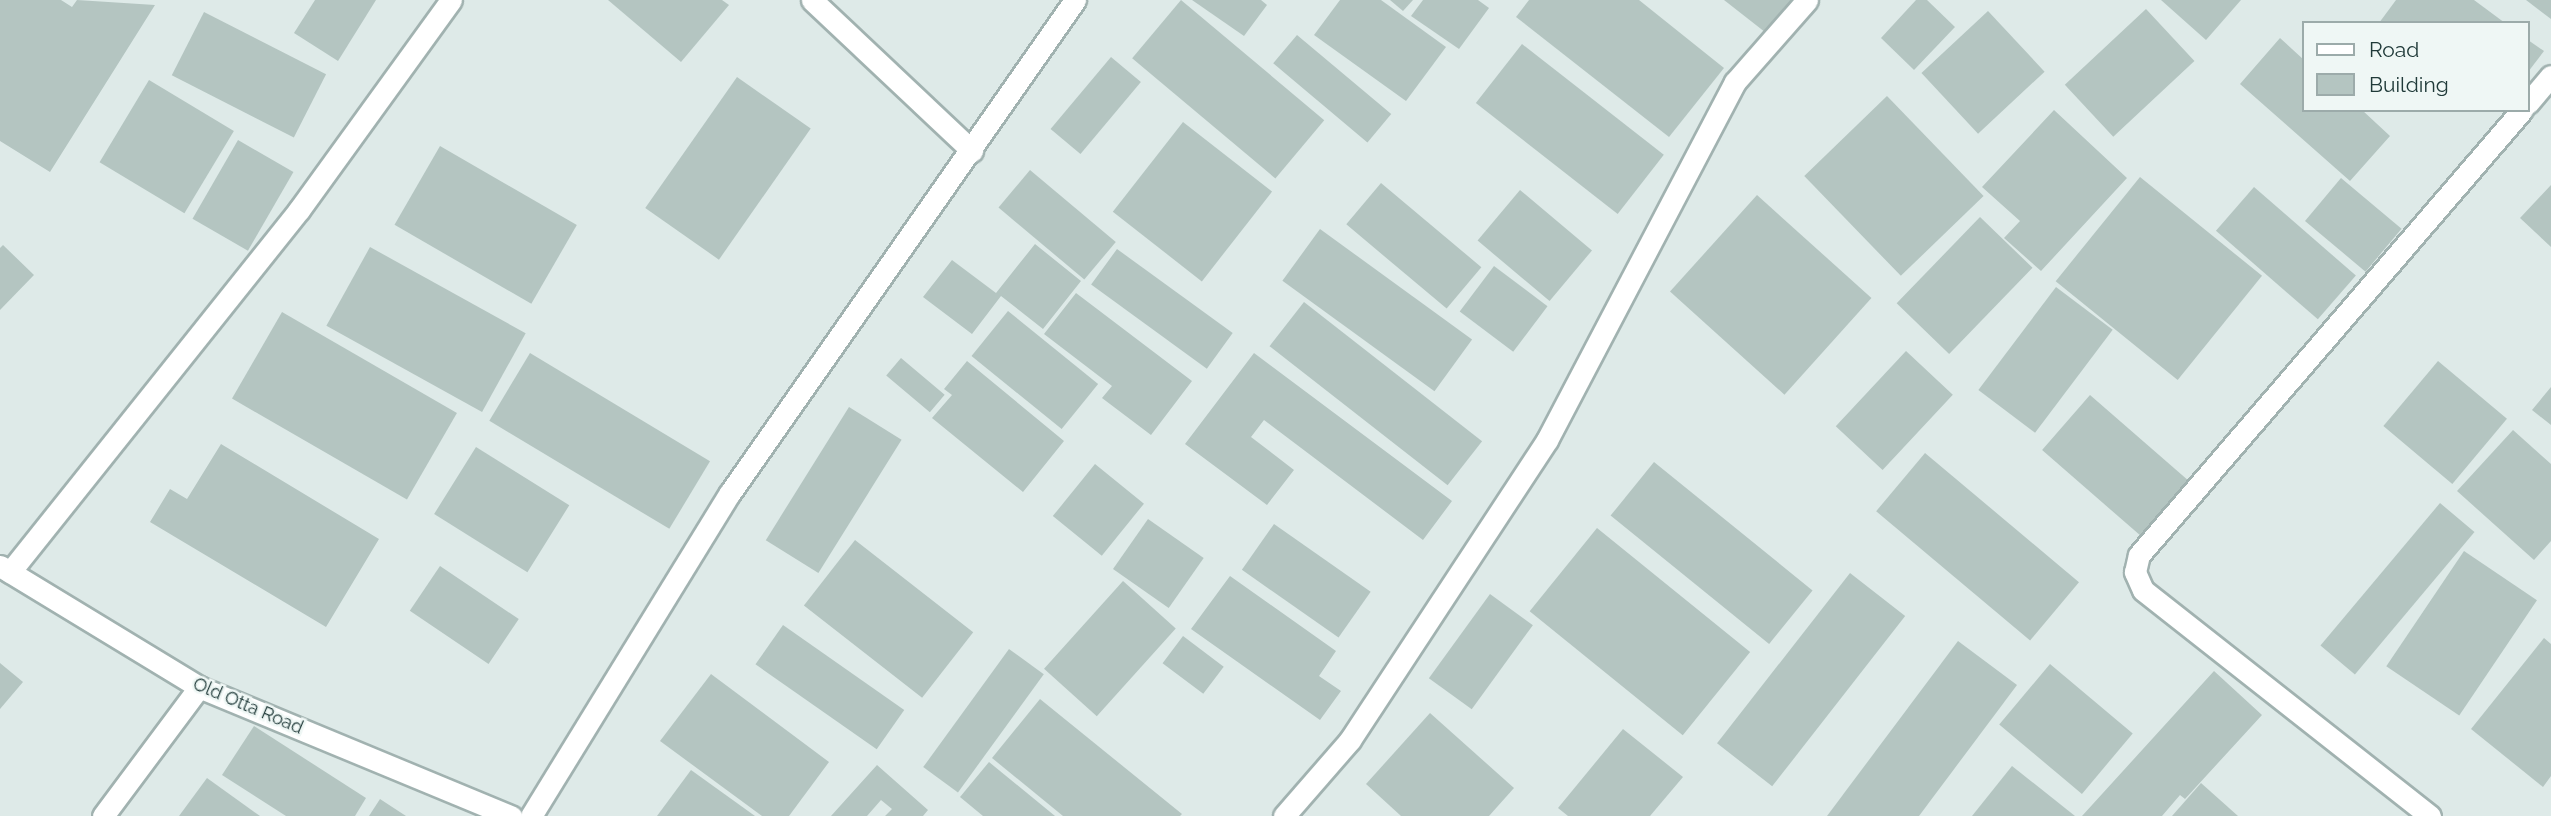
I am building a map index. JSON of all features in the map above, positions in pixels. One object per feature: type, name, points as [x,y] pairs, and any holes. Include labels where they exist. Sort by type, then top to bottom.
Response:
[{"type":"street","points":[[5,569],[299,210],[451,0]]},
{"type":"street","points":[[812,0],[972,151]]},
{"type":"street","points":[[531,816],[730,492],[972,151],[1075,0]]},
{"type":"street","points":[[1284,816],[1350,740],[1547,440],[1735,82],[1807,0]]},
{"type":"street","points":[[2530,101],[2551,76]]},
{"type":"street","points":[[2430,816],[2143,590],[2135,572],[2139,555],[2520,112]]},
{"type":"street","name":"Old Otta Road","points":[[5,569],[198,687],[511,816]]},
{"type":"street","points":[[103,816],[198,687]]},
{"type":"building","points":[[0,0],[61,0],[72,7],[77,0],[155,5],[50,172],[0,141]]},
{"type":"building","points":[[315,0],[376,0],[338,61],[294,33]]},
{"type":"building","points":[[608,0],[722,0],[729,5],[681,62]]},
{"type":"building","points":[[1181,0],[1324,120],[1275,178],[1132,58]]},
{"type":"building","points":[[1192,0],[1261,0],[1267,5],[1244,36]]},
{"type":"building","points":[[1340,0],[1381,0],[1446,47],[1406,101],[1314,35]]},
{"type":"building","points":[[1390,0],[1413,0],[1403,11]]},
{"type":"building","points":[[1423,0],[1478,0],[1489,8],[1459,49],[1411,16]]},
{"type":"building","points":[[1529,0],[1639,0],[1724,68],[1669,137],[1516,17]]},
{"type":"building","points":[[1724,0],[1799,0],[1770,36]]},
{"type":"building","points":[[1916,0],[1927,0],[1955,27],[1914,70],[1881,38]]},
{"type":"building","points":[[2161,0],[2241,0],[2206,40]]},
{"type":"building","points":[[2396,0],[2474,0],[2502,21],[2380,21]]},
{"type":"building","points":[[2526,0],[2551,0],[2551,19]]},
{"type":"building","points":[[2146,9],[2194,61],[2113,137],[2065,85]]},
{"type":"building","points":[[1988,11],[2045,72],[1978,134],[1921,73]]},
{"type":"building","points":[[204,12],[326,74],[294,137],[172,75]]},
{"type":"building","points":[[1297,35],[1391,114],[1367,142],[1273,63]]},
{"type":"building","points":[[2280,38],[2302,58],[2302,112],[2364,112],[2390,136],[2350,181],[2240,84]]},
{"type":"building","points":[[2530,41],[2544,51],[2530,69]]},
{"type":"building","points":[[1522,44],[1664,155],[1618,214],[1476,103]]},
{"type":"building","points":[[1111,57],[1141,82],[1080,154],[1051,129]]},
{"type":"building","points":[[737,77],[811,129],[719,260],[645,208]]},
{"type":"building","points":[[149,80],[234,131],[184,213],[100,162]]},
{"type":"building","points":[[1887,96],[1984,196],[1901,276],[1804,176]]},
{"type":"building","points":[[2054,110],[2127,178],[2041,271],[2004,238],[2020,221],[1982,187]]},
{"type":"building","points":[[1183,122],[1272,192],[1202,281],[1113,212]]},
{"type":"building","points":[[238,140],[293,172],[248,251],[192,219]]},
{"type":"building","points":[[440,146],[577,225],[531,304],[394,225]]},
{"type":"building","points":[[1030,170],[1116,242],[1084,280],[999,208]]},
{"type":"building","points":[[2140,177],[2262,276],[2178,380],[2056,281]]},
{"type":"building","points":[[2341,178],[2402,229],[2366,272],[2305,221]]},
{"type":"building","points":[[1381,183],[1481,267],[1447,309],[1346,224]]},
{"type":"building","points":[[2551,185],[2551,247],[2520,218]]},
{"type":"building","points":[[2254,187],[2356,276],[2318,319],[2216,231]]},
{"type":"building","points":[[1520,190],[1592,250],[1550,301],[1478,241]]},
{"type":"building","points":[[1757,195],[1871,298],[1784,395],[1670,292]]},
{"type":"building","points":[[1980,217],[2033,268],[1949,354],[1897,303]]},
{"type":"building","points":[[1320,229],[1472,340],[1434,391],[1282,281]]},
{"type":"building","points":[[1035,244],[1081,281],[1043,329],[1001,296],[972,334],[923,297],[952,260],[996,293]]},
{"type":"building","points":[[3,245],[34,275],[0,310],[0,248]]},
{"type":"building","points":[[370,247],[526,333],[482,412],[326,326]]},
{"type":"building","points":[[1117,249],[1233,333],[1207,369],[1091,285]]},
{"type":"building","points":[[1494,266],[1548,306],[1513,352],[1460,312]]},
{"type":"building","points":[[2056,287],[2113,330],[2035,433],[1978,390]]},
{"type":"building","points":[[1076,293],[1192,381],[1151,435],[1102,398],[1112,386],[1044,334]]},
{"type":"building","points":[[1304,302],[1482,441],[1448,485],[1270,346]]},
{"type":"building","points":[[1008,311],[1098,384],[1062,429],[971,356]]},
{"type":"building","points":[[282,312],[457,413],[407,500],[232,399]]},
{"type":"building","points":[[1906,351],[1953,395],[1883,470],[1836,426]]},
{"type":"building","points":[[530,353],[710,461],[669,529],[489,421]]},
{"type":"building","points":[[1254,353],[1452,501],[1423,540],[1264,420],[1251,437],[1294,470],[1267,505],[1185,444]]},
{"type":"building","points":[[901,358],[945,395],[930,412],[886,376]]},
{"type":"building","points":[[967,361],[1064,441],[1023,492],[932,418],[952,395],[944,389]]},
{"type":"building","points":[[2438,361],[2507,419],[2452,484],[2383,426]]},
{"type":"building","points":[[2551,387],[2551,425],[2532,410]]},
{"type":"building","points":[[2090,395],[2193,484],[2145,539],[2042,450]]},
{"type":"building","points":[[849,407],[902,440],[818,573],[766,540]]},
{"type":"building","points":[[2513,430],[2551,464],[2551,541],[2534,560],[2457,491]]},
{"type":"building","points":[[221,444],[379,539],[326,627],[150,522],[170,489],[187,499]]},
{"type":"building","points":[[476,447],[569,505],[527,572],[434,514]]},
{"type":"building","points":[[1925,453],[2079,582],[2030,640],[1876,511]]},
{"type":"building","points":[[1654,462],[1813,590],[1769,644],[1611,516]]},
{"type":"building","points":[[1095,464],[1144,504],[1102,556],[1053,516]]},
{"type":"building","points":[[2440,503],[2474,532],[2355,674],[2320,645]]},
{"type":"building","points":[[1148,519],[1204,558],[1169,608],[1113,569]]},
{"type":"building","points":[[1274,524],[1371,592],[1339,638],[1242,570]]},
{"type":"building","points":[[1597,528],[1750,652],[1683,735],[1530,611]]},
{"type":"building","points":[[855,540],[973,632],[922,698],[804,605]]},
{"type":"building","points":[[2464,551],[2537,600],[2459,715],[2386,666]]},
{"type":"building","points":[[440,566],[519,619],[489,664],[410,611]]},
{"type":"building","points":[[1850,573],[1905,616],[1772,786],[1717,743]]},
{"type":"building","points":[[1230,576],[1336,651],[1319,676],[1341,691],[1320,720],[1191,629]]},
{"type":"building","points":[[1123,581],[1176,629],[1097,716],[1044,669]]},
{"type":"building","points":[[1490,594],[1533,625],[1472,709],[1429,678]]},
{"type":"building","points":[[783,625],[904,710],[877,749],[755,664]]},
{"type":"building","points":[[1183,636],[1224,667],[1203,694],[1163,663]]},
{"type":"building","points":[[2544,638],[2551,644],[2551,776],[2543,787],[2471,729]]},
{"type":"building","points":[[1958,641],[2017,685],[1919,816],[1827,816]]},
{"type":"building","points":[[1009,649],[1044,674],[958,792],[923,767]]},
{"type":"building","points":[[0,663],[23,682],[0,709]]},
{"type":"building","points":[[2050,664],[2133,733],[2082,794],[1999,725]]},
{"type":"building","points":[[2214,671],[2262,715],[2185,799],[2180,795],[2162,816],[2082,816]]},
{"type":"building","points":[[711,674],[829,762],[789,816],[762,816],[660,741]]},
{"type":"building","points":[[1040,699],[1182,814],[1063,816],[992,758]]},
{"type":"building","points":[[1430,713],[1514,788],[1489,816],[1401,816],[1366,784]]},
{"type":"building","points":[[254,726],[366,798],[355,816],[286,816],[222,775]]},
{"type":"building","points":[[1623,729],[1683,777],[1650,816],[1568,816],[1558,808]]},
{"type":"building","points":[[989,762],[1055,816],[983,816],[960,797]]},
{"type":"building","points":[[877,765],[928,810],[923,816],[885,816],[892,809],[881,800],[867,816],[831,816]]},
{"type":"building","points":[[2012,766],[2075,816],[1972,816]]},
{"type":"building","points":[[691,770],[755,816],[657,816]]},
{"type":"building","points":[[207,778],[260,816],[179,816]]},
{"type":"building","points":[[2201,783],[2238,816],[2172,816]]},
{"type":"building","points":[[380,799],[406,816],[369,816]]}]
